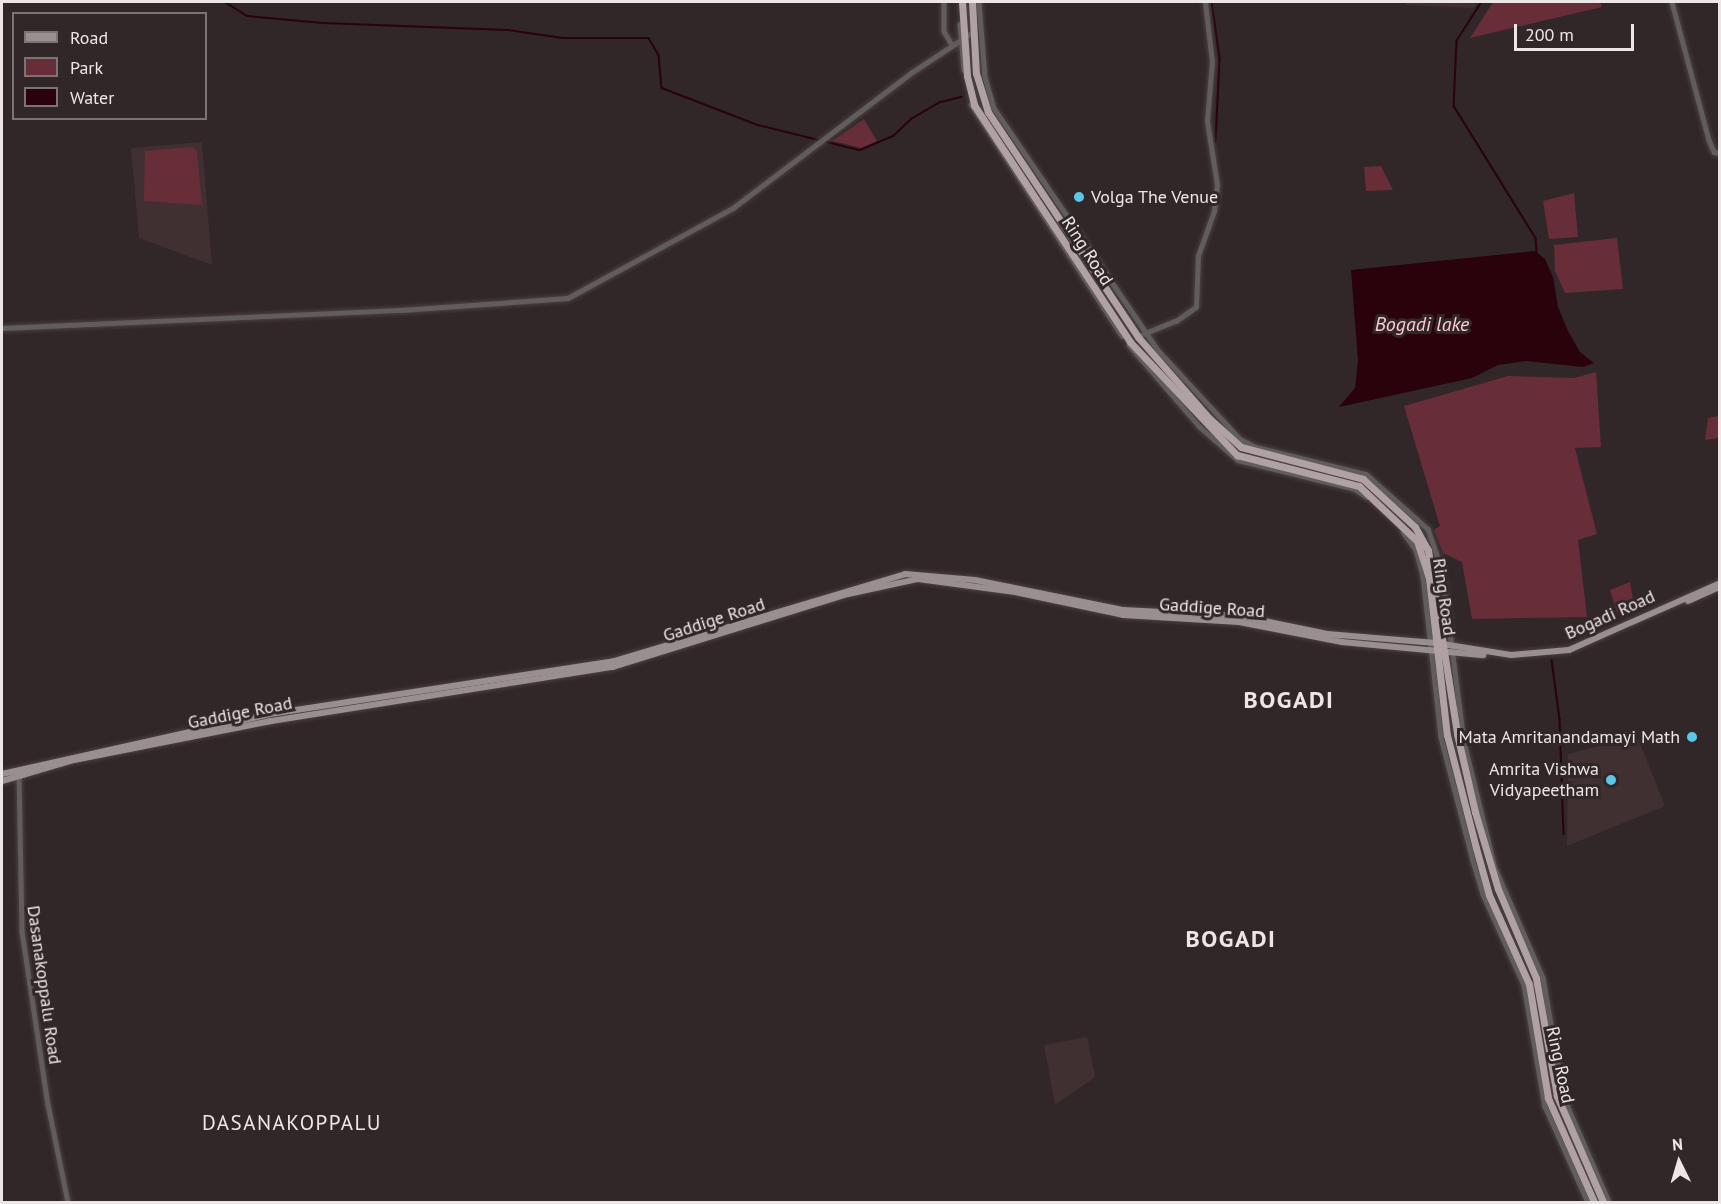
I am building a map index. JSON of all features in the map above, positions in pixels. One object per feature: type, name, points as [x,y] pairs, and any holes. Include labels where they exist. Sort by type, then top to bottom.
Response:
[{"type":"highway","name":"Ring Road","points":[[960,2],[962,41],[974,105],[1130,342],[1205,429],[1237,455],[1359,486],[1407,528],[1423,553],[1469,776],[1498,889],[1536,978],[1557,1096],[1603,1203]]},
{"type":"highway","name":"Ring Road","points":[[972,2],[976,73],[988,112],[1142,335],[1241,447],[1363,479],[1415,527],[1428,550],[1441,648],[1441,716],[1489,895],[1529,984],[1548,1098],[1594,1203]]},
{"type":"main road","name":"Gaddige Road","points":[[2,774],[270,721],[613,667],[848,594],[914,580],[1016,592],[1113,614],[1239,622],[1338,642],[1441,648]]},
{"type":"main road","name":"Bogadi Road","points":[[1441,648],[1511,655],[1560,653],[1719,583]]},
{"type":"main road","name":"Bogadi Road","points":[[1441,648],[1512,658],[1561,656],[1719,588]]},
{"type":"main road","name":"Gaddige Road","points":[[2,781],[19,772]]},
{"type":"street","points":[[944,2],[945,31],[952,45]]},
{"type":"street","points":[[979,2],[985,77],[994,108],[1142,335],[1240,439],[1256,447],[1350,467],[1379,482],[1428,529],[1442,570],[1441,648]]},
{"type":"street","points":[[1142,335],[1176,321],[1196,306],[1198,256],[1214,211],[1217,185],[1207,121],[1212,62],[1205,2]]},
{"type":"street","points":[[1672,2],[1709,140],[1714,152],[1719,153]]},
{"type":"street","points":[[2,328],[401,310],[568,297],[733,208],[952,45],[962,41],[973,32]]},
{"type":"street","points":[[1432,573],[1442,570]]},
{"type":"street","points":[[1441,716],[1450,773],[1483,894],[1524,985],[1541,1094],[1588,1203]]},
{"type":"street","name":"Dasanakoppalu Road","points":[[19,772],[22,931],[48,1104],[68,1203]]},
{"type":"street","points":[[1469,776],[1501,884],[1543,978],[1563,1098],[1609,1203]]},
{"type":"shaded area","points":[[1406,2],[1478,2],[1473,8],[1406,5]]},
{"type":"shaded area","points":[[202,142],[212,265],[139,238],[131,148]]},
{"type":"shaded area","name":"Amrita Vishwa Vidyapeetham","points":[[1637,736],[1665,806],[1567,846],[1568,754]]},
{"type":"shaded area","points":[[1087,1037],[1095,1077],[1055,1105],[1044,1045]]},
{"type":"green space","points":[[1493,2],[1600,2],[1602,7],[1470,38]]},
{"type":"green space","points":[[864,119],[877,141],[862,148],[832,141]]},
{"type":"green space","points":[[192,147],[197,152],[202,205],[144,201],[145,151]]},
{"type":"green space","points":[[1381,166],[1393,190],[1366,191],[1364,167]]},
{"type":"green space","points":[[1574,193],[1578,237],[1549,239],[1543,201]]},
{"type":"green space","points":[[1617,238],[1623,289],[1565,293],[1555,271],[1554,245]]},
{"type":"green space","points":[[1596,372],[1601,447],[1575,448],[1597,534],[1578,540],[1587,617],[1472,619],[1462,562],[1443,553],[1434,530],[1440,526],[1404,406],[1508,376],[1574,378]]},
{"type":"green space","points":[[1719,416],[1719,438],[1705,440],[1708,418]]},
{"type":"green space","points":[[1630,582],[1634,605],[1617,613],[1610,590]]},
{"type":"water","name":"Bogadi lake","points":[[1535,251],[1545,259],[1553,277],[1558,307],[1568,331],[1580,352],[1594,363],[1583,367],[1526,361],[1498,365],[1472,378],[1339,407],[1355,388],[1358,361],[1351,270]]},
{"type":"waterway","points":[[225,2],[247,16],[323,23],[508,30],[562,38],[649,38],[659,55],[662,88],[758,125],[860,150],[893,136],[911,119],[941,102],[961,97]]},
{"type":"waterway","points":[[1212,2],[1220,59],[1216,142]]},
{"type":"waterway","points":[[1482,2],[1457,41],[1454,106],[1536,238],[1537,254]]},
{"type":"waterway","points":[[1552,660],[1560,719],[1564,834]]},
{"type":"place","name":"Volga The Venue","points":[[1079,197]]},
{"type":"place","name":"Mata Amritanandamayi Math","points":[[1692,737]]},
{"type":"place","name":"Amrita Vishwa Vidyapeetham","points":[[1611,780]]},
{"type":"district","name":"BOGADI","points":[[1289,700]]},
{"type":"district","name":"BOGADI","points":[[1231,939]]},
{"type":"district","name":"DASANAKOPPALU","points":[[292,1123]]}]
